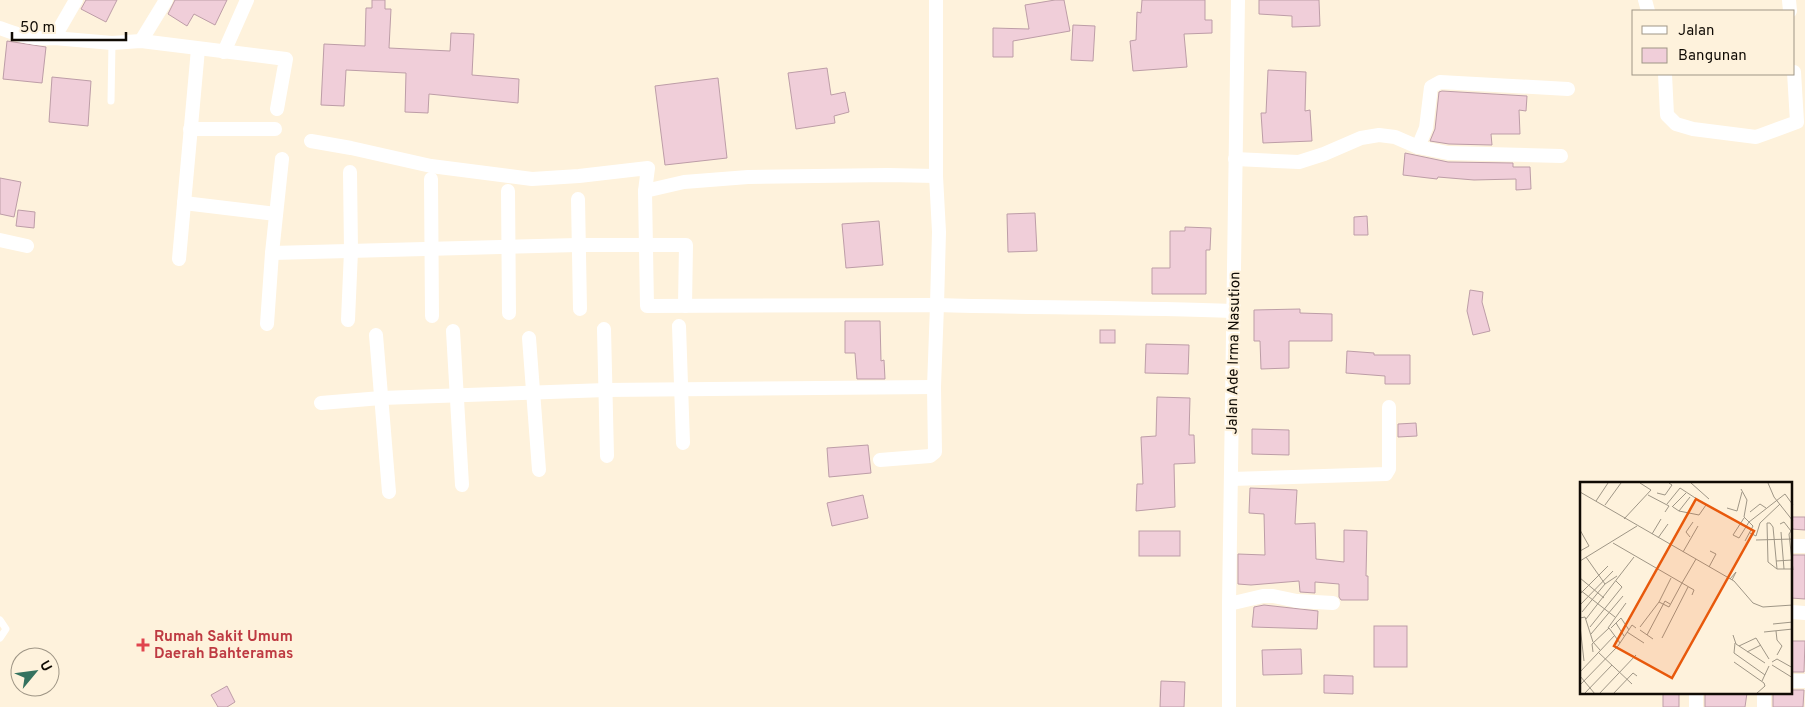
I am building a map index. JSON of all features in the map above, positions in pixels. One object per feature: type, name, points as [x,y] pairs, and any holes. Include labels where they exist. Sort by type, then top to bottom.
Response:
[{"type":"street","points":[[54,38],[76,0]]},
{"type":"street","points":[[141,41],[166,0]]},
{"type":"street","points":[[224,52],[247,0]]},
{"type":"street","points":[[880,460],[930,456],[934,452],[939,232],[936,176],[936,0]]},
{"type":"street","name":"Jalan Ade Irma Nasution","points":[[1229,707],[1228,604],[1238,0]]},
{"type":"street","points":[[0,28],[20,36],[44,39],[54,38],[112,43],[141,41],[286,59],[277,109]]},
{"type":"street","points":[[179,259],[198,49]]},
{"type":"street","points":[[1665,75],[1667,115],[1676,124],[1693,129],[1756,137],[1797,122],[1794,75]]},
{"type":"street","points":[[1418,147],[1426,128],[1431,87],[1440,82],[1568,89]]},
{"type":"street","points":[[190,129],[275,129]]},
{"type":"street","points":[[1235,159],[1299,162],[1324,154],[1361,138],[1379,135],[1395,137],[1418,147],[1448,154],[1561,156]]},
{"type":"street","points":[[311,141],[431,166],[532,179],[648,168],[645,190],[647,306],[937,306],[1233,311]]},
{"type":"street","points":[[267,324],[282,159]]},
{"type":"street","points":[[348,320],[351,251],[350,172]]},
{"type":"street","points":[[645,190],[684,182],[748,177],[888,174],[936,176]]},
{"type":"street","points":[[431,179],[432,316]]},
{"type":"street","points":[[508,191],[509,313]]},
{"type":"street","points":[[578,199],[580,309]]},
{"type":"street","points":[[184,203],[276,214]]},
{"type":"street","points":[[0,240],[27,246]]},
{"type":"street","points":[[272,253],[578,245],[686,245],[685,306]]},
{"type":"street","points":[[679,326],[683,443]]},
{"type":"street","points":[[604,329],[607,456]]},
{"type":"street","points":[[453,331],[462,485]]},
{"type":"street","points":[[376,335],[389,492]]},
{"type":"street","points":[[529,338],[539,470]]},
{"type":"street","points":[[321,404],[381,398],[458,394],[606,390],[934,387]]},
{"type":"street","points":[[1231,479],[1386,474],[1389,469],[1389,407]]},
{"type":"street","points":[[1792,546],[1805,546]]},
{"type":"street","points":[[1228,604],[1268,596],[1333,603]]},
{"type":"street","points":[[1792,612],[1805,613]]},
{"type":"street","points":[[1792,681],[1805,681]]},
{"type":"street","points":[[1696,694],[1696,707]]},
{"type":"street","points":[[1764,694],[1764,707]]},
{"type":"lane","points":[[111,101],[112,43]]},
{"type":"lane","points":[[0,620],[6,629],[0,638]]},
{"type":"building","points":[[86,0],[117,0],[106,22],[81,9]]},
{"type":"building","points":[[175,0],[227,0],[215,25],[194,14],[187,26],[168,14]]},
{"type":"building","points":[[372,0],[385,0],[385,9],[391,9],[389,48],[450,51],[451,33],[474,34],[472,75],[519,79],[518,103],[429,94],[428,113],[405,112],[406,73],[346,70],[344,106],[321,105],[324,44],[365,46],[366,8],[372,8]]},
{"type":"building","points":[[1064,0],[1070,31],[1013,41],[1013,57],[993,57],[993,28],[1029,29],[1025,5]]},
{"type":"building","points":[[1142,0],[1205,0],[1205,20],[1212,20],[1212,33],[1184,34],[1187,67],[1133,71],[1130,41],[1136,40],[1137,12],[1141,13]]},
{"type":"building","points":[[1259,0],[1319,0],[1320,26],[1292,27],[1292,16],[1259,14]]},
{"type":"building","points":[[1073,25],[1095,26],[1093,61],[1071,60]]},
{"type":"building","points":[[7,41],[46,47],[42,83],[3,79]]},
{"type":"building","points":[[827,68],[831,95],[845,92],[849,112],[834,116],[835,123],[796,129],[788,73]]},
{"type":"building","points":[[1268,70],[1306,72],[1305,111],[1310,110],[1312,141],[1263,143],[1261,113],[1266,113]]},
{"type":"building","points":[[52,77],[91,81],[88,126],[49,122]]},
{"type":"building","points":[[718,78],[727,158],[665,165],[655,86]]},
{"type":"building","points":[[1439,92],[1527,96],[1526,111],[1519,110],[1520,134],[1491,134],[1492,145],[1449,144],[1430,141],[1435,129]]},
{"type":"building","points":[[1405,153],[1448,162],[1513,163],[1513,167],[1530,167],[1531,189],[1516,190],[1516,179],[1474,180],[1438,177],[1437,179],[1403,175]]},
{"type":"building","points":[[0,178],[21,182],[14,217],[0,214]]},
{"type":"building","points":[[18,210],[35,212],[34,228],[16,226]]},
{"type":"building","points":[[1035,213],[1037,251],[1008,252],[1007,214]]},
{"type":"building","points":[[1367,216],[1368,235],[1354,235],[1354,217]]},
{"type":"building","points":[[879,221],[883,265],[846,268],[842,224]]},
{"type":"building","points":[[1185,227],[1211,228],[1210,250],[1206,250],[1206,294],[1152,294],[1152,268],[1170,268],[1170,231],[1185,231]]},
{"type":"building","points":[[1470,290],[1483,292],[1482,302],[1490,331],[1473,335],[1467,311]]},
{"type":"building","points":[[1300,309],[1300,313],[1332,314],[1332,341],[1289,341],[1289,368],[1261,369],[1260,341],[1254,341],[1254,310]]},
{"type":"building","points":[[845,321],[880,321],[881,361],[884,360],[885,379],[857,379],[855,353],[845,353]]},
{"type":"building","points":[[1100,330],[1115,330],[1115,343],[1100,343]]},
{"type":"building","points":[[1146,344],[1189,345],[1188,374],[1145,373]]},
{"type":"building","points":[[1347,351],[1374,353],[1374,355],[1410,355],[1410,384],[1385,384],[1385,376],[1346,373]]},
{"type":"building","points":[[1157,397],[1190,398],[1189,435],[1194,435],[1195,463],[1174,464],[1175,507],[1136,511],[1137,484],[1143,484],[1141,437],[1156,436]]},
{"type":"building","points":[[1416,423],[1417,436],[1398,437],[1398,424]]},
{"type":"building","points":[[1252,429],[1289,430],[1289,455],[1252,454]]},
{"type":"building","points":[[868,445],[871,473],[829,477],[827,448]]},
{"type":"building","points":[[1250,488],[1297,490],[1295,524],[1315,523],[1316,559],[1344,562],[1344,530],[1367,531],[1366,576],[1368,576],[1368,600],[1341,600],[1339,597],[1339,584],[1315,582],[1315,593],[1300,592],[1299,581],[1251,585],[1238,584],[1238,554],[1265,555],[1264,514],[1249,513]]},
{"type":"building","points":[[863,495],[868,518],[832,526],[827,503]]},
{"type":"building","points":[[1792,517],[1805,517],[1805,530],[1792,529]]},
{"type":"building","points":[[1139,531],[1180,531],[1180,556],[1139,556]]},
{"type":"building","points":[[1792,555],[1805,555],[1805,599],[1792,598]]},
{"type":"building","points":[[1264,605],[1318,611],[1317,629],[1252,627],[1254,607]]},
{"type":"building","points":[[1374,626],[1407,626],[1407,667],[1374,667]]},
{"type":"building","points":[[1792,641],[1805,641],[1804,672],[1792,672]]},
{"type":"building","points":[[1301,649],[1302,674],[1263,675],[1262,650]]},
{"type":"building","points":[[1324,675],[1353,676],[1353,694],[1324,693]]},
{"type":"building","points":[[1161,681],[1185,682],[1184,707],[1160,707]]},
{"type":"building","points":[[227,686],[235,702],[227,707],[218,707],[211,695]]},
{"type":"building","points":[[1792,690],[1804,690],[1803,707],[1773,707],[1773,694],[1792,694]]},
{"type":"building","points":[[1663,694],[1679,694],[1679,707],[1663,707]]},
{"type":"building","points":[[1705,694],[1747,694],[1745,707],[1705,707]]},
{"type":"place","name":"Rumah Sakit Umum Daerah Bahteramas","points":[[143,645]]}]
